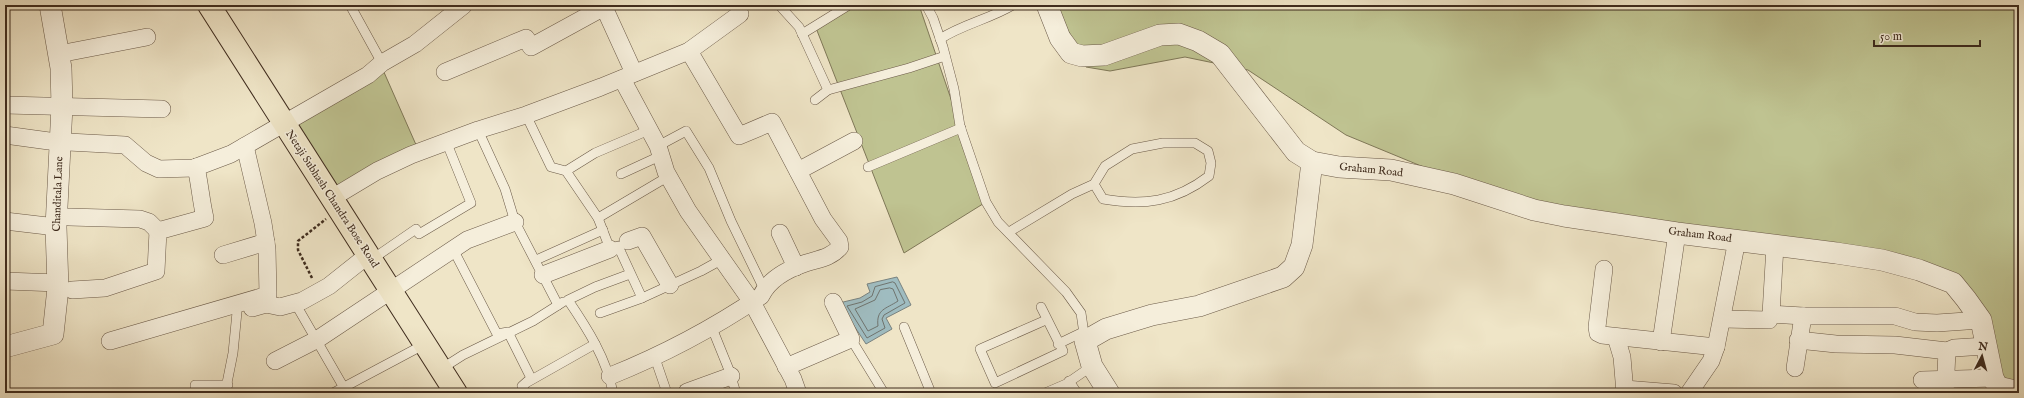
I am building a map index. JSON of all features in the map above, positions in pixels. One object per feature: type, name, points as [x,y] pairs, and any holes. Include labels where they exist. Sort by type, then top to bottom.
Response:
[{"type":"main road","name":"Netaji Subhash Chandra Bose Road","points":[[208,5],[456,393]]},
{"type":"street","name":"Chanditala Lane","points":[[5,347],[53,334],[65,286],[60,142],[62,106],[59,54],[50,5]]},
{"type":"street","points":[[5,135],[60,142],[125,145],[146,163],[159,169],[192,168],[231,154],[284,122],[368,75],[382,63],[415,44],[464,5]]},
{"type":"street","name":"Graham Road","points":[[1047,5],[1060,38],[1071,53],[1082,56],[1104,55],[1160,35],[1179,34],[1198,41],[1220,54],[1296,152],[1312,162],[1339,167],[1391,170],[1454,184],[1534,210],[1677,233],[1882,260],[1919,270],[1953,283],[1981,320],[1995,386]]},
{"type":"street","points":[[445,72],[526,38],[531,47],[604,6],[628,76],[669,176],[688,211],[752,302],[798,393]]},
{"type":"street","points":[[336,204],[377,171],[446,141],[526,115],[628,76],[689,50],[740,14]]},
{"type":"street","points":[[59,54],[147,37]]},
{"type":"street","points":[[610,376],[655,358],[712,328],[761,296],[764,289],[781,274],[796,267],[822,259],[836,252],[840,247],[839,241],[823,219],[772,122],[739,136],[689,50]]},
{"type":"street","points":[[5,105],[162,109]]},
{"type":"street","points":[[798,170],[854,141]]},
{"type":"street","points":[[245,146],[266,242],[268,295],[113,343],[266,304],[280,307],[295,303],[329,286],[370,257]]},
{"type":"street","points":[[1109,393],[1092,366],[1084,336],[1152,315],[1198,306],[1283,277],[1294,267],[1302,245],[1312,162]]},
{"type":"street","points":[[158,231],[205,218],[200,196],[201,189],[192,168]]},
{"type":"street","points":[[5,221],[62,222],[140,219],[149,222],[158,231],[156,271],[105,288],[5,281]]},
{"type":"street","points":[[275,361],[316,340],[390,289],[467,240],[515,222]]},
{"type":"street","points":[[780,233],[796,267]]},
{"type":"street","points":[[1661,342],[1677,233]]},
{"type":"street","points":[[628,241],[642,236],[670,285]]},
{"type":"street","points":[[1689,393],[1711,361],[1716,347],[1723,319],[1737,240]]},
{"type":"street","points":[[223,255],[266,242]]},
{"type":"street","points":[[1723,319],[1769,320],[1771,314],[1775,246]]},
{"type":"street","points":[[539,268],[610,249]]},
{"type":"street","points":[[1604,269],[1597,327],[1598,333],[1616,337],[1716,347]]},
{"type":"street","points":[[786,367],[851,339],[832,302]]},
{"type":"street","points":[[1771,314],[1803,316],[1895,316],[1915,322],[1937,323],[1981,320]]},
{"type":"street","points":[[1795,368],[1798,340],[1803,316]]},
{"type":"street","points":[[1616,337],[1622,357],[1625,391],[1674,393]]},
{"type":"street","points":[[1798,340],[1836,344],[1895,345],[1946,351],[1954,348],[1986,346]]},
{"type":"street","points":[[1946,351],[1946,386]]},
{"type":"street","points":[[687,392],[731,376]]},
{"type":"street","points":[[1922,380],[1946,386],[1995,386],[2019,392]]},
{"type":"lane","points":[[350,5],[382,63]]},
{"type":"lane","points":[[779,5],[799,27],[828,90]]},
{"type":"lane","points":[[802,34],[849,5]]},
{"type":"lane","points":[[926,5],[933,18],[940,39],[954,89],[961,128],[986,202],[998,222],[1066,292],[1081,313],[1084,336],[1058,344]]},
{"type":"lane","points":[[940,39],[957,28],[998,14],[1014,5]]},
{"type":"lane","points":[[815,100],[828,90],[945,56]]},
{"type":"lane","points":[[526,115],[551,167],[566,171],[598,218],[610,249],[618,246],[642,298]]},
{"type":"lane","points":[[868,167],[961,128]]},
{"type":"lane","points":[[478,130],[505,189],[515,222],[558,305]]},
{"type":"lane","points":[[566,171],[595,153],[649,130]]},
{"type":"lane","points":[[621,174],[659,151],[686,132],[709,168],[731,221],[764,289]]},
{"type":"lane","points":[[370,257],[416,229],[419,234],[471,202],[446,141]]},
{"type":"lane","points":[[1009,232],[1072,194],[1094,184],[1105,166],[1132,149],[1163,143],[1195,144],[1208,150],[1211,163],[1209,176],[1195,186],[1170,198],[1144,202],[1121,202],[1103,199],[1094,184]]},
{"type":"lane","points":[[598,218],[669,176]]},
{"type":"lane","points":[[539,268],[603,230]]},
{"type":"lane","points":[[452,249],[497,334],[508,332]]},
{"type":"lane","points":[[600,313],[642,298],[701,271],[721,260]]},
{"type":"lane","points":[[441,369],[463,355],[533,321],[558,305],[595,287],[630,274]]},
{"type":"lane","points":[[568,300],[595,344],[610,376],[613,393]]},
{"type":"lane","points":[[295,303],[346,390]]},
{"type":"lane","points":[[1041,307],[1046,320],[1063,351],[995,383],[980,349],[1046,320]]},
{"type":"lane","points":[[195,393],[195,386],[226,389],[237,312]]},
{"type":"lane","points":[[904,327],[931,393]]},
{"type":"lane","points":[[712,328],[736,393]]},
{"type":"lane","points":[[508,332],[531,378],[524,389]]},
{"type":"lane","points":[[851,339],[884,393]]},
{"type":"lane","points":[[333,393],[346,390],[425,344]]},
{"type":"lane","points":[[524,389],[595,344]]},
{"type":"lane","points":[[655,358],[667,393]]},
{"type":"lane","points":[[1045,393],[1069,381],[1092,366]]},
{"type":"lane","points":[[1069,381],[1077,393]]},
{"type":"path","points":[[319,291],[298,250],[298,241],[301,236],[336,204]]},
{"type":"green space","points":[[850,5],[919,5],[986,202],[904,253],[816,28]]},
{"type":"green space","points":[[1053,5],[2019,5],[2019,393],[1996,393],[1973,302],[1888,261],[1530,211],[1346,135],[1248,70],[1185,57],[1110,71],[1086,67],[1077,53],[1070,34]]},
{"type":"green space","points":[[383,70],[417,147],[334,192],[290,123]]},
{"type":"water","points":[[897,277],[911,305],[886,318],[892,329],[866,344],[839,303],[860,298],[870,292],[867,284]]}]
